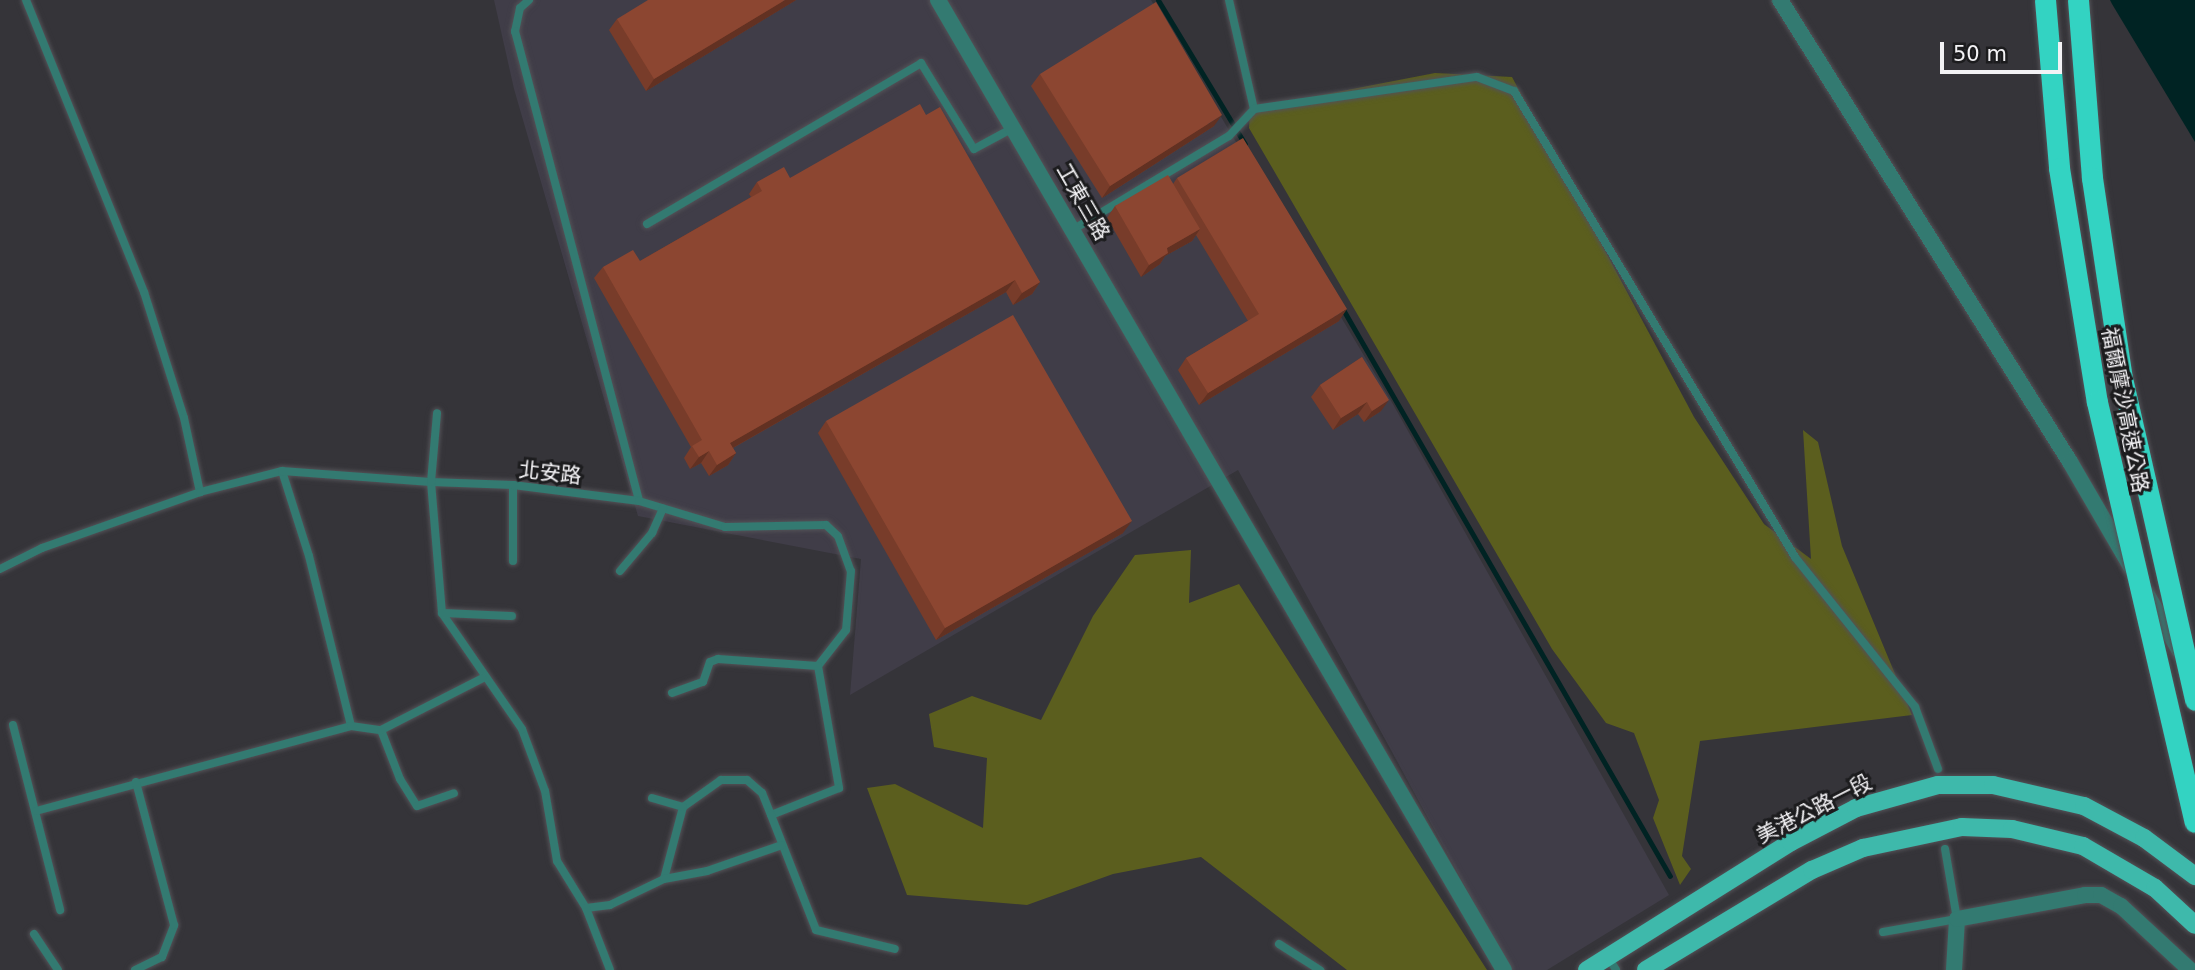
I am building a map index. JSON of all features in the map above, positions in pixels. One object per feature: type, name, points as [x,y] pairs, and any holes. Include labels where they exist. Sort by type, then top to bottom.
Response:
[{"type":"highway","name":"福爾摩沙高速公路","points":[[2045,0],[2059,168],[2097,402],[2195,822]]},
{"type":"highway","name":"福爾摩沙高速公路","points":[[2077,0],[2092,178],[2122,378],[2195,700]]},
{"type":"main road","name":"美港公路一段","points":[[1587,970],[1612,964],[1791,842],[1856,808],[1938,785],[1993,785],[2084,806],[2144,838],[2195,876]]},
{"type":"main road","points":[[1646,970],[1812,870],[1863,848],[1962,827],[2012,829],[2083,846],[2155,888],[2195,925]]},
{"type":"street","name":"工東三路","points":[[938,0],[1015,127],[1504,970]]},
{"type":"street","points":[[1780,0],[2070,462],[2195,678]]},
{"type":"street","points":[[1954,970],[1957,919],[1988,910],[2101,895],[2145,926],[2190,970]]},
{"type":"lane","points":[[26,0],[144,292],[184,418],[200,492]]},
{"type":"lane","points":[[529,0],[520,8],[515,31],[639,500]]},
{"type":"lane","points":[[1229,0],[1254,109]]},
{"type":"lane","points":[[647,224],[921,63],[974,149],[1015,127]]},
{"type":"lane","points":[[1074,229],[1229,136],[1254,109],[1477,77],[1514,91],[1795,557],[1915,707],[1938,769]]},
{"type":"lane","points":[[438,413],[431,482],[442,613],[483,678],[522,729],[545,791],[557,861],[586,908],[610,970]]},
{"type":"lane","points":[[282,471],[309,556],[351,726]]},
{"type":"lane","name":"北安路","points":[[0,569],[42,548],[200,492],[282,471],[513,485],[639,500],[725,527],[826,525],[838,536],[851,571],[846,630],[818,666]]},
{"type":"lane","points":[[513,485],[513,561]]},
{"type":"lane","points":[[620,571],[652,533],[663,508]]},
{"type":"lane","points":[[442,613],[512,616]]},
{"type":"lane","points":[[672,693],[703,682],[710,662],[718,659],[818,666],[839,788],[771,815]]},
{"type":"lane","points":[[36,811],[351,726],[381,730],[483,678]]},
{"type":"lane","points":[[13,725],[60,910]]},
{"type":"lane","points":[[381,730],[400,779],[417,806],[454,793]]},
{"type":"lane","points":[[664,879],[683,807],[721,780],[747,780],[762,793],[816,930],[895,949]]},
{"type":"lane","points":[[135,970],[162,957],[174,925],[136,782]]},
{"type":"lane","points":[[652,798],[683,807]]},
{"type":"lane","points":[[586,908],[610,905],[664,879],[708,871],[782,845]]},
{"type":"lane","points":[[1883,932],[1957,919],[1945,849]]},
{"type":"lane","points":[[34,934],[58,970]]},
{"type":"lane","points":[[1279,944],[1320,970]]},
{"type":"shaded area","points":[[494,0],[1151,0],[1390,399],[1669,895],[1547,970],[1511,970],[1238,470],[850,695],[861,559],[638,516],[514,89]]},
{"type":"shaded area","points":[[2110,0],[2195,0],[2195,142],[2112,4]]},
{"type":"shaded area","points":[[1435,73],[1512,77],[1694,417],[1764,524],[1811,559],[1803,430],[1818,442],[1842,546],[1912,715],[1700,741],[1682,856],[1691,869],[1680,885],[1653,818],[1659,800],[1634,733],[1606,723],[1552,649],[1249,128],[1250,109]]},
{"type":"shaded area","points":[[1191,550],[1189,603],[1239,584],[1487,970],[1347,970],[1201,857],[1113,874],[1027,905],[907,895],[867,788],[895,784],[983,828],[987,758],[934,747],[929,714],[972,696],[1041,720],[1093,616],[1135,555]]},
{"type":"building","points":[[648,0],[785,0],[654,79],[617,19]]},
{"type":"building","points":[[1156,2],[1222,115],[1110,186],[1040,74]]},
{"type":"building","points":[[920,104],[926,115],[940,107],[1040,282],[1022,293],[1015,280],[730,443],[736,453],[717,465],[709,451],[699,457],[692,446],[702,440],[603,267],[633,250],[640,261],[762,191],[757,182],[784,167],[790,178]]},
{"type":"building","points":[[1243,138],[1347,309],[1208,393],[1186,358],[1259,314],[1177,178]]},
{"type":"building","points":[[1168,175],[1200,229],[1167,248],[1168,253],[1149,265],[1115,206]]},
{"type":"building","points":[[1013,315],[1132,521],[945,628],[826,421]]},
{"type":"building","points":[[1362,357],[1389,400],[1372,411],[1367,402],[1341,418],[1320,385]]},
{"type":"waterway","points":[[1158,0],[1245,144]]},
{"type":"waterway","points":[[1341,306],[1670,876]]}]
